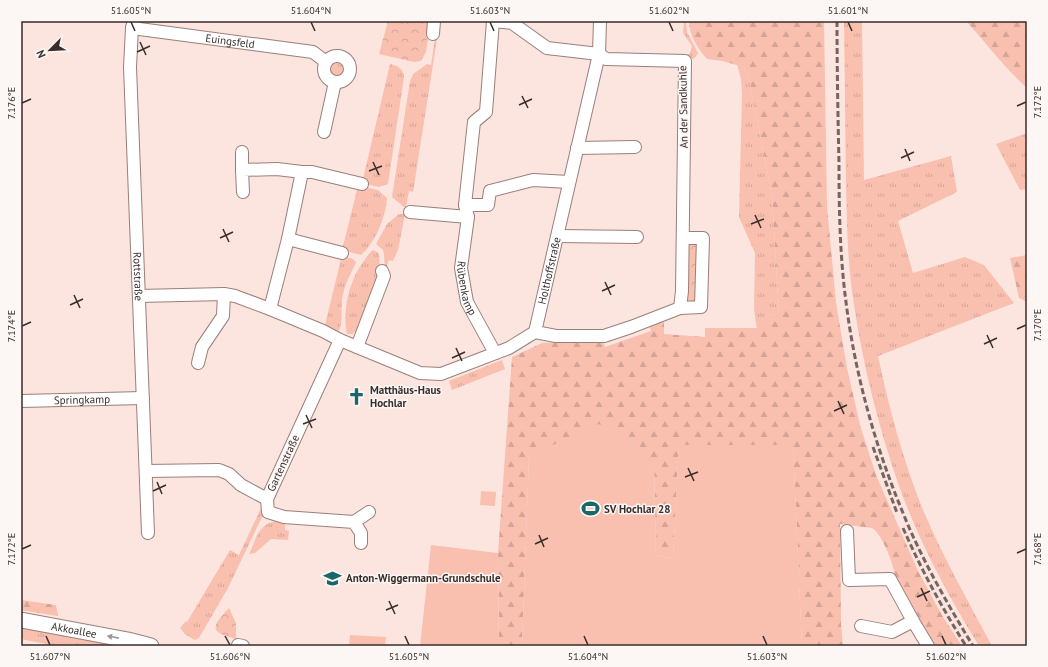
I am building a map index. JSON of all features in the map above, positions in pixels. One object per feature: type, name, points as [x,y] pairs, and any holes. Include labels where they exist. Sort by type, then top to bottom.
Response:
[{"type":"main road","name":"Akkoallee","points":[[21,620],[128,640],[151,646]]},
{"type":"street","points":[[433,34],[434,21]]},
{"type":"street","points":[[493,21],[512,23],[547,48],[599,54]]},
{"type":"street","name":"Rübenkamp","points":[[493,21],[486,112],[474,122],[466,204],[468,217],[461,268],[467,302],[495,353]]},
{"type":"street","name":"Holthoffstraße","points":[[535,332],[599,54],[600,21]]},
{"type":"street","name":"Euingsfeld","points":[[133,25],[314,52],[326,62]]},
{"type":"street","name":"Rottstraße","points":[[133,25],[130,67],[148,533]]},
{"type":"street","name":"An der Sandkuhle","points":[[599,54],[606,59],[685,61],[682,291],[680,308]]},
{"type":"street","points":[[337,56],[345,59],[350,66],[349,74],[343,80],[335,82],[331,81],[325,75],[324,70],[326,62],[337,56]]},
{"type":"street","points":[[324,132],[335,82]]},
{"type":"street","points":[[577,148],[635,148]]},
{"type":"street","points":[[242,152],[243,192]]},
{"type":"street","points":[[242,170],[277,169],[312,172],[362,184]]},
{"type":"street","points":[[270,308],[288,239],[302,172]]},
{"type":"street","points":[[466,204],[488,205],[490,191],[533,180],[569,182]]},
{"type":"street","points":[[410,212],[468,217]]},
{"type":"street","points":[[558,236],[637,237]]},
{"type":"street","points":[[139,296],[224,294],[235,296],[270,308],[340,340],[420,373],[441,374],[514,346],[535,332],[556,336],[604,336],[680,308],[702,307],[703,238],[683,238]]},
{"type":"street","points":[[288,239],[342,253]]},
{"type":"street","points":[[357,347],[384,276],[382,271]]},
{"type":"street","points":[[198,363],[202,347],[223,316],[224,294]]},
{"type":"street","name":"Gartenstraße","points":[[340,340],[267,499],[268,512],[284,517],[354,522]]},
{"type":"street","name":"Springkamp","points":[[21,401],[143,398]]},
{"type":"street","name":"Gartenstraße","points":[[146,471],[219,470],[229,474],[240,485],[267,499]]},
{"type":"street","points":[[361,543],[362,533],[354,522],[369,512]]},
{"type":"street","points":[[847,531],[848,580],[890,579],[928,646]]},
{"type":"street","points":[[860,626],[892,632],[913,621]]},
{"type":"green space","points":[[388,21],[430,21],[426,52],[421,61],[414,62],[379,54]]},
{"type":"green space","points":[[684,21],[686,21],[687,32],[698,53],[694,58],[690,59],[684,59],[690,53],[692,46],[683,33]]},
{"type":"green space","points":[[689,21],[824,21],[827,206],[836,303],[847,368],[860,425],[876,475],[918,571],[943,617],[962,646],[932,646],[894,581],[894,572],[891,560],[879,535],[872,528],[840,524],[841,625],[843,646],[802,646],[793,446],[679,446],[673,559],[656,555],[654,462],[529,456],[522,646],[499,646],[498,553],[512,357],[542,343],[603,340],[605,347],[651,331],[649,324],[664,319],[664,334],[705,337],[705,328],[757,328],[756,324],[770,315],[779,313],[772,196],[750,83],[744,67],[722,61],[707,59],[695,42],[689,26]]},
{"type":"green space","points":[[844,21],[862,21],[864,180],[951,156],[957,192],[898,221],[913,273],[965,257],[984,265],[1014,303],[878,356],[897,434],[923,510],[947,562],[992,646],[979,646],[945,587],[924,546],[898,483],[872,395],[858,327],[849,257],[847,226]]},
{"type":"green space","points":[[966,21],[1027,21],[1027,88],[1003,64]]},
{"type":"green space","points":[[435,39],[437,39],[413,192],[409,191],[406,207],[404,207],[392,197],[410,81],[413,74],[427,64],[431,65]]},
{"type":"green space","points":[[334,63],[340,63],[344,67],[344,73],[340,77],[334,77],[330,73],[330,67]]},
{"type":"green space","points":[[390,64],[400,68],[403,71],[404,77],[388,184],[379,187],[362,183]]},
{"type":"green space","points":[[737,64],[744,67],[750,83],[772,196],[779,313],[770,315],[756,324],[754,309],[755,253],[739,217],[742,94],[741,79]]},
{"type":"green space","points":[[1027,133],[1027,189],[1020,190],[996,144]]},
{"type":"green space","points":[[358,186],[378,190],[387,198],[379,229],[371,244],[361,255],[342,250]]},
{"type":"green space","points":[[399,214],[405,214],[398,250],[393,261],[389,260],[385,270],[383,250],[376,244],[387,224]]},
{"type":"green space","points":[[686,240],[701,241],[700,302],[685,303]]},
{"type":"green space","points":[[373,250],[379,253],[380,271],[358,326],[361,331],[357,330],[352,334],[347,334],[345,315],[350,287],[358,270]]},
{"type":"green space","points":[[342,255],[353,259],[356,262],[343,295],[339,331],[325,325]]},
{"type":"green space","points":[[1027,255],[1027,302],[1019,298],[1010,258]]},
{"type":"green space","points":[[502,360],[505,369],[452,390],[449,381]]},
{"type":"green space","name":"SV Hochlar 28","points":[[599,424],[630,437],[654,462],[656,555],[673,559],[679,445],[793,445],[802,646],[522,646],[529,456]]},
{"type":"green space","points":[[481,491],[496,492],[495,506],[480,505]]},
{"type":"green space","points":[[263,504],[263,515],[228,588],[199,638],[195,640],[183,632],[180,628],[186,621],[187,622],[230,550],[239,555]]},
{"type":"green space","points":[[271,522],[285,522],[285,530],[289,531],[288,540],[271,539],[255,553],[249,554],[256,537],[262,528]]},
{"type":"green space","points":[[431,545],[498,553],[499,646],[420,646]]},
{"type":"green space","points":[[21,600],[56,605],[58,616],[21,610]]},
{"type":"green space","points":[[229,608],[236,623],[236,639],[221,634],[216,628],[218,620]]},
{"type":"green space","points":[[21,625],[124,646],[56,646],[21,639]]},
{"type":"green space","points":[[350,635],[386,637],[385,646],[349,646]]},
{"type":"railway","points":[[837,21],[841,251],[846,302],[855,356],[867,409],[875,436],[903,513],[918,548],[935,581],[973,646]]},
{"type":"railway","points":[[873,447],[897,513]]},
{"type":"railway","points":[[903,528],[932,588],[966,646]]},
{"type":"place","name":"Matthäus-Haus Hochlar","points":[[357,396]]},
{"type":"place","name":"SV Hochlar 28","points":[[591,509]]},
{"type":"place","name":"Anton-Wiggermann-Grundschule","points":[[333,578]]}]
